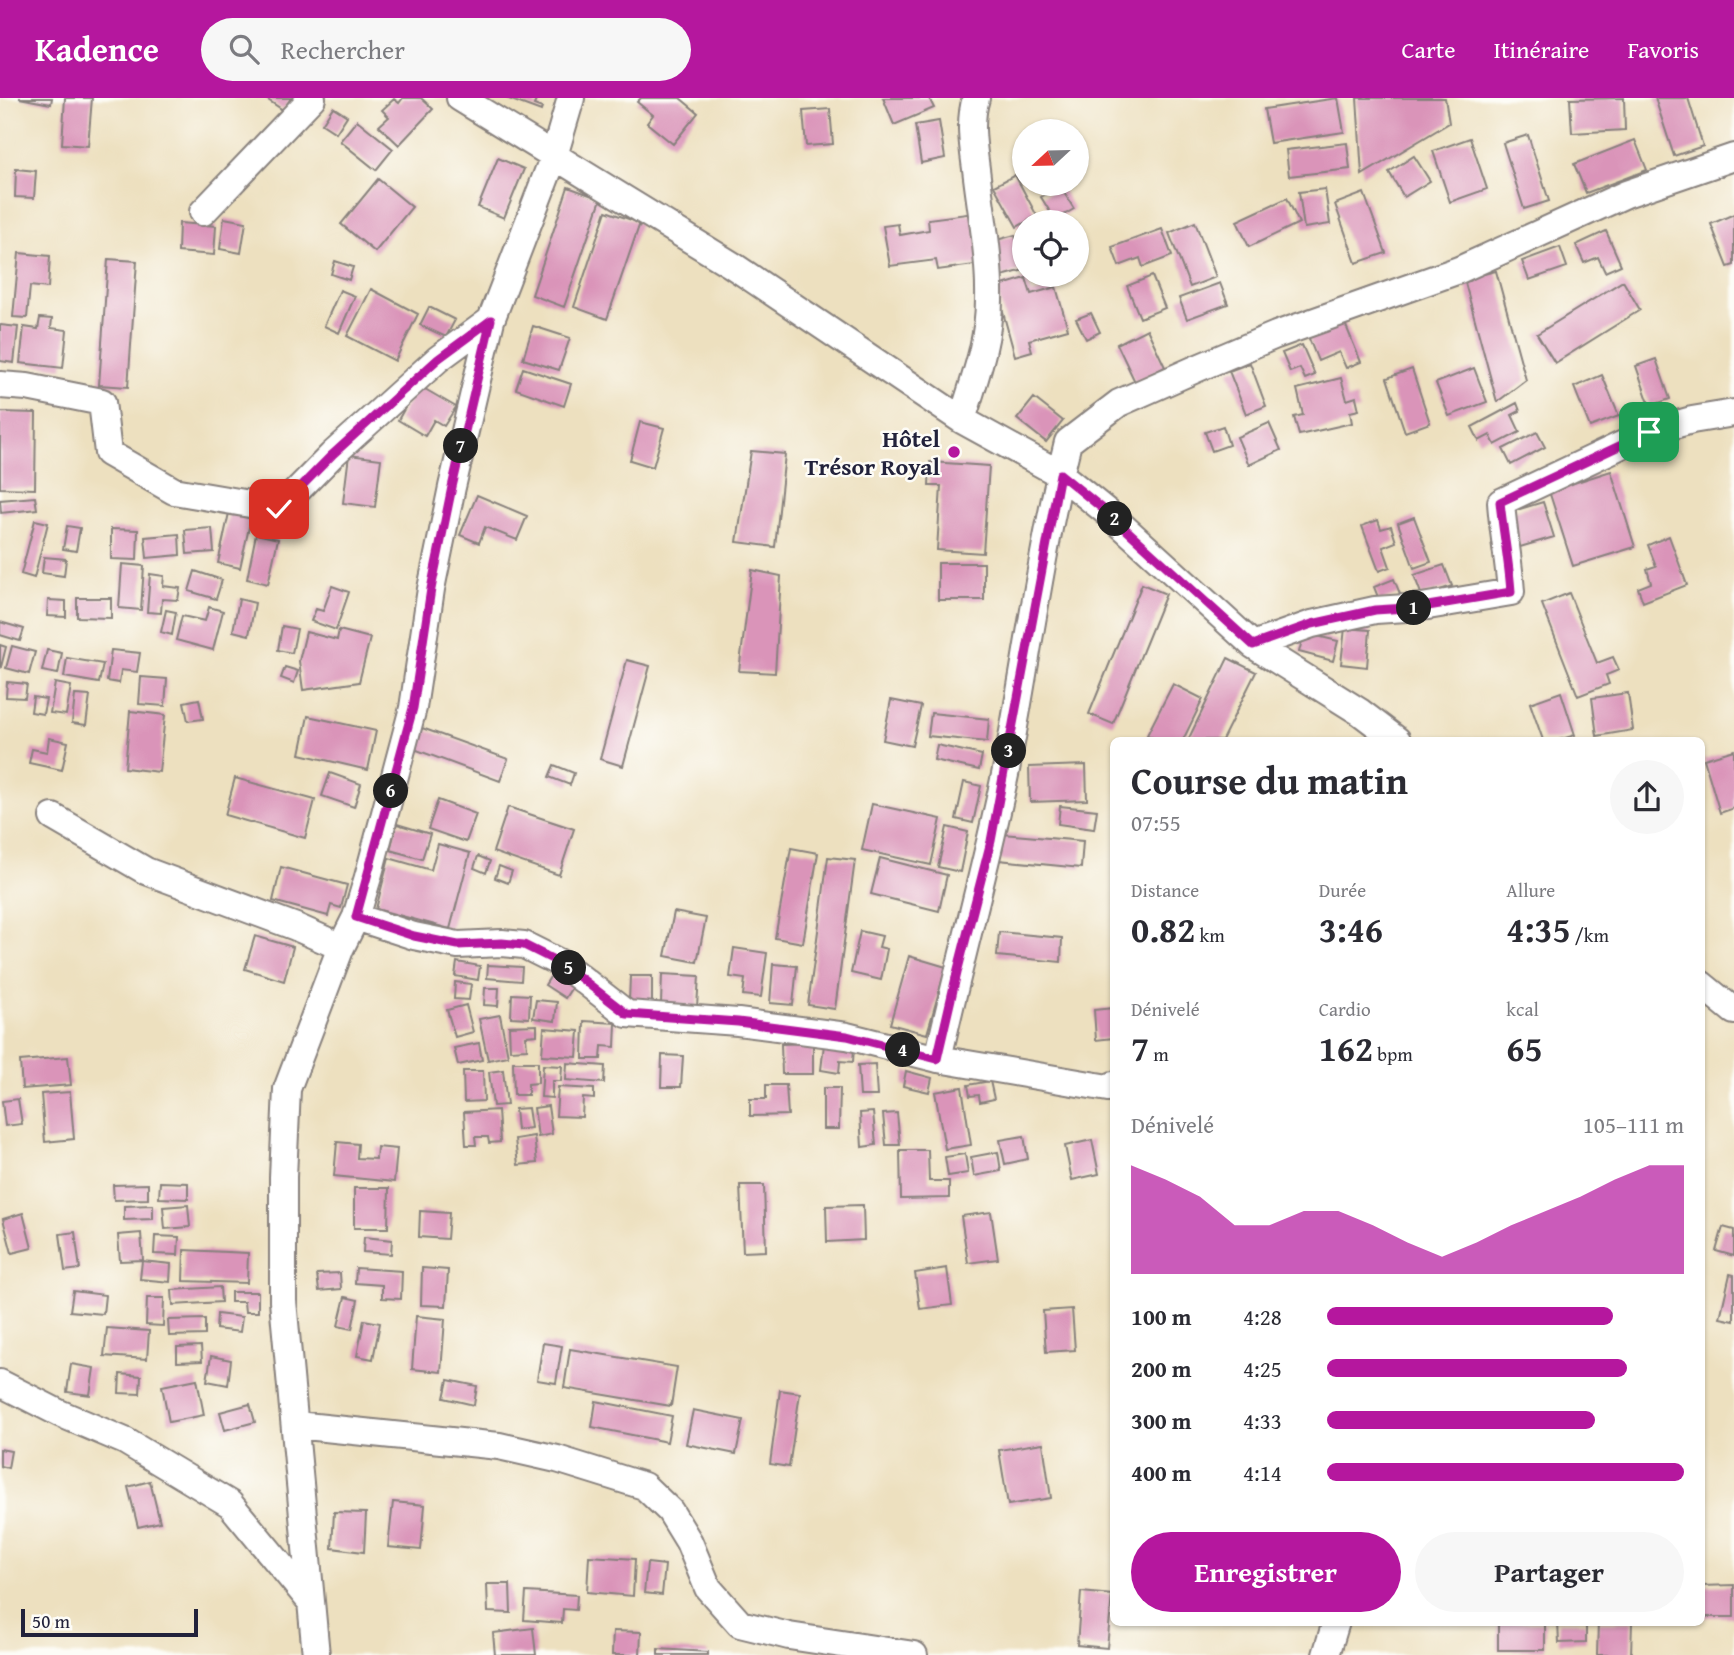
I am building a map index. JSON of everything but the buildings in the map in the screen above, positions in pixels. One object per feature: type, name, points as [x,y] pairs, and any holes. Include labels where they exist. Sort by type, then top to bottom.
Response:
[{"type":"street","points":[[202,212],[312,98]]},
{"type":"street","points":[[460,98],[732,265],[962,420],[1060,474],[1108,513],[1253,645],[1360,712],[1393,737]]},
{"type":"street","points":[[316,1655],[283,1301],[287,1088],[341,947],[356,917],[413,708],[431,589],[491,320],[554,156],[571,98]]},
{"type":"street","points":[[962,420],[988,336],[986,246],[971,114],[976,98]]},
{"type":"street","points":[[937,1059],[991,841],[1068,442],[1119,403],[1276,335],[1459,270],[1626,194],[1734,157]]},
{"type":"street","points":[[0,385],[27,387],[102,402],[108,453],[174,491],[279,509],[332,455],[438,359],[491,320]]},
{"type":"street","points":[[1253,645],[1312,624],[1363,613],[1422,607],[1511,592],[1509,557],[1500,502],[1649,432],[1692,420],[1734,413]]},
{"type":"street","points":[[53,817],[146,871],[341,947]]},
{"type":"street","points":[[356,917],[414,936],[458,945],[524,945],[564,965],[627,1014],[738,1022],[847,1036],[937,1059],[1110,1087]]},
{"type":"street","points":[[1705,987],[1734,1012]]},
{"type":"street","points":[[0,1383],[59,1413],[125,1441],[230,1504],[311,1602]]},
{"type":"street","points":[[296,1425],[499,1446],[557,1458],[644,1486],[670,1511],[689,1542],[708,1588],[740,1625],[861,1651],[914,1655]]},
{"type":"street","points":[[1326,1655],[1335,1626]]},
{"type":"place","name":"Hôtel Trésor Royal","points":[[954,452]]},
{"type":"route","points":[[279,509],[332,455],[438,359],[491,320],[431,589],[413,708],[356,917],[414,936],[458,945],[524,945],[564,965],[627,1014],[738,1022],[847,1036],[937,1059],[991,841],[1060,474],[1108,513],[1253,645],[1312,624],[1375,610],[1422,607],[1511,592],[1509,557],[1500,502],[1649,432]]}]
